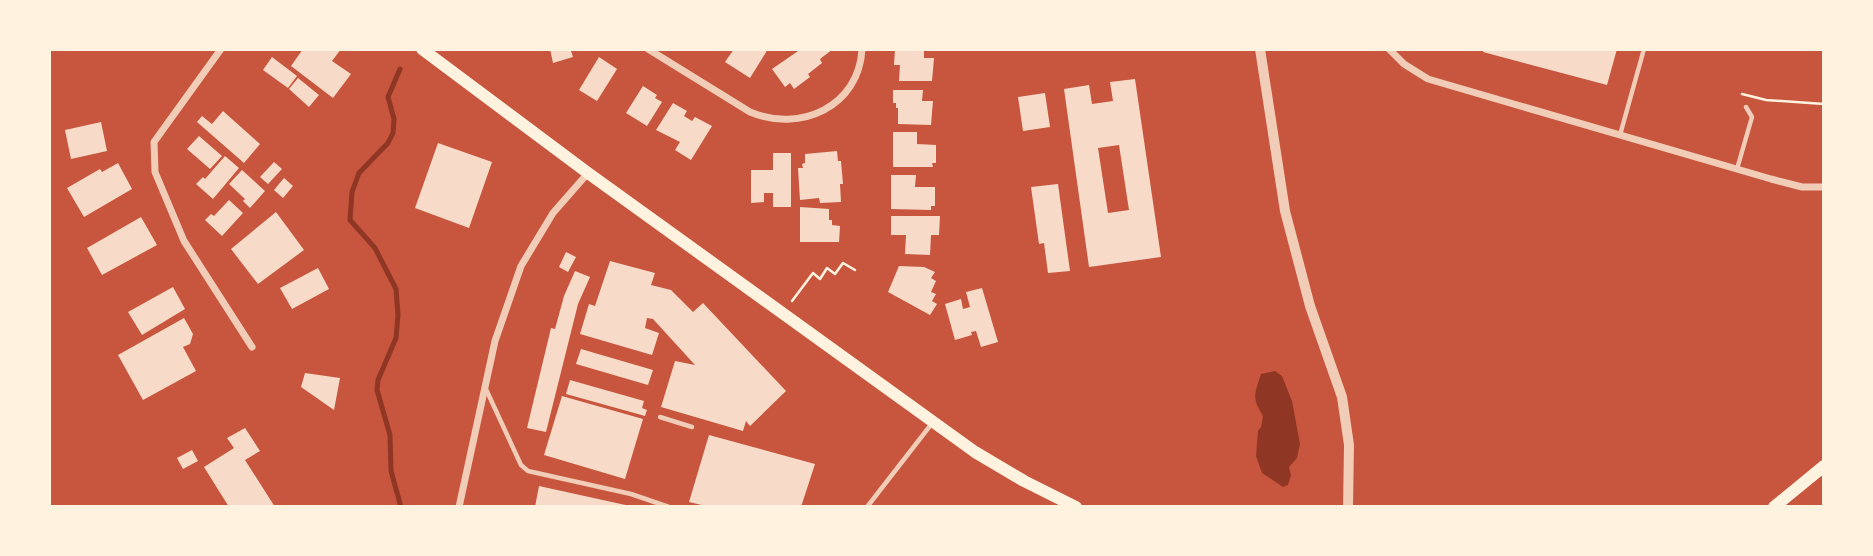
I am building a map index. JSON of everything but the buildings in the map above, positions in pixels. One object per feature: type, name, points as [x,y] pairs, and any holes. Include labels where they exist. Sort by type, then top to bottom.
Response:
[{"type":"main road","points":[[422,49],[975,452],[1076,507]]},
{"type":"main road","points":[[1774,507],[1824,466]]},
{"type":"street","points":[[221,49],[154,142],[155,172],[184,241],[252,347]]},
{"type":"street","points":[[649,49],[750,112],[785,121],[814,115],[836,102],[853,81],[859,68],[862,49]]},
{"type":"street","points":[[1260,49],[1285,211],[1303,283],[1342,397],[1349,445],[1348,507]]},
{"type":"street","points":[[1389,49],[1404,64],[1428,79],[1802,187],[1824,187]]},
{"type":"street","points":[[459,507],[495,341],[522,266],[553,213],[589,173]]},
{"type":"lane","points":[[1620,135],[1644,49]]},
{"type":"lane","points":[[1737,169],[1752,117],[1746,107]]},
{"type":"lane","points":[[485,387],[521,465],[528,471],[631,494],[669,507]]},
{"type":"lane","points":[[660,417],[692,427]]},
{"type":"lane","points":[[867,507],[933,422]]},
{"type":"path","points":[[1742,93],[1766,100],[1824,104]]},
{"type":"path","points":[[783,312],[813,273],[820,279],[827,268],[835,274],[843,263],[855,270]]},
{"type":"shaded area","points":[[1275,371],[1282,376],[1292,401],[1300,444],[1297,458],[1289,467],[1291,475],[1288,485],[1283,487],[1262,473],[1256,456],[1258,431],[1263,416],[1257,405],[1256,392],[1261,374]]},
{"type":"waterway","points":[[400,69],[388,97],[394,119],[393,133],[388,143],[359,173],[352,192],[350,220],[375,248],[396,289],[396,338],[378,380],[377,390],[390,435],[391,471],[401,507]]}]
